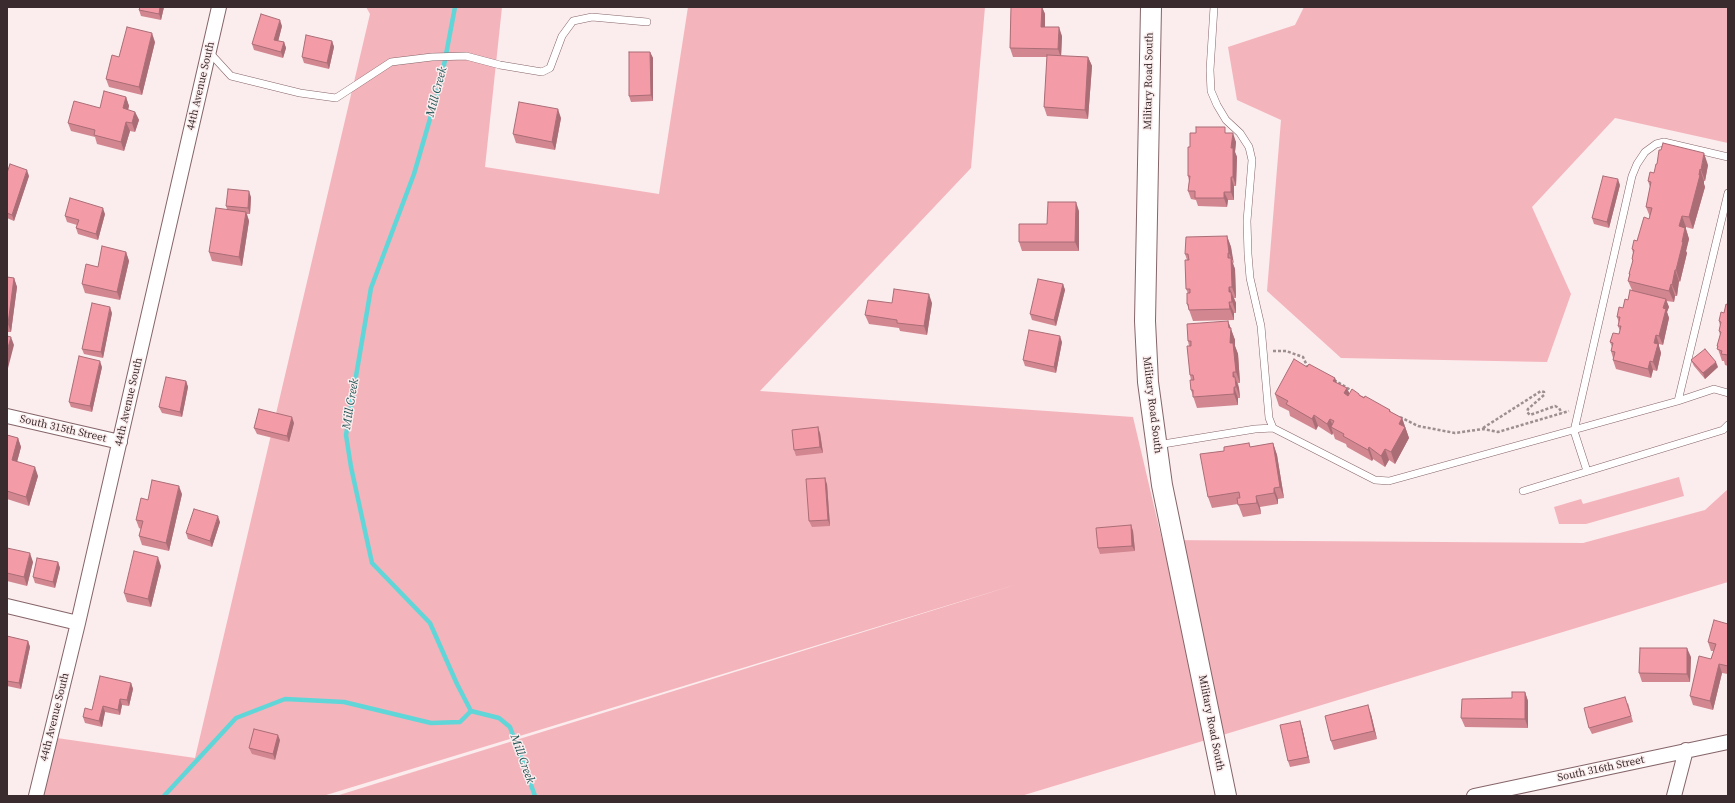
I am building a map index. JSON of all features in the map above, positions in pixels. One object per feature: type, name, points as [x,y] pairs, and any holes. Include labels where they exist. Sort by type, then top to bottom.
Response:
[{"type":"main road","name":"Military Road South","points":[[1150,7],[1144,321],[1148,382],[1164,492],[1226,796]]},
{"type":"street","name":"44th Avenue South","points":[[36,796],[120,442],[219,7]]},
{"type":"street","name":"South 315th Street","points":[[7,416],[120,442]]},
{"type":"street","points":[[7,606],[78,623]]},
{"type":"street","name":"South 316th Street","points":[[1474,796],[1728,742]]},
{"type":"street","points":[[1674,796],[1686,750]]},
{"type":"lane","points":[[1214,7],[1210,70],[1211,91],[1226,120],[1240,133],[1249,147],[1252,160],[1247,221],[1248,254],[1250,278],[1261,326],[1269,418],[1273,428]]},
{"type":"lane","points":[[209,52],[231,76],[300,93],[336,98],[391,62],[432,57],[466,56],[500,65],[542,72],[550,68],[562,36],[573,21],[592,17],[646,22]]},
{"type":"lane","points":[[1587,472],[1574,431],[1632,176],[1637,164],[1645,152],[1656,144],[1664,142],[1728,157]]},
{"type":"lane","points":[[1678,401],[1728,193]]},
{"type":"lane","points":[[1157,445],[1256,429],[1273,428],[1375,480],[1389,481],[1574,431],[1714,389],[1728,393]]},
{"type":"lane","points":[[1523,491],[1723,430],[1728,425]]},
{"type":"path","points":[[1264,351],[1286,351],[1303,357],[1308,369],[1314,371]]},
{"type":"path","points":[[1331,378],[1358,394]]},
{"type":"path","points":[[1398,416],[1418,426],[1456,433],[1483,428],[1541,390],[1544,392],[1544,396],[1528,409],[1527,412],[1530,415],[1555,406],[1559,408],[1562,413]]},
{"type":"path","points":[[1483,428],[1498,432],[1579,408]]},
{"type":"shaded area","points":[[366,7],[502,7],[485,167],[659,194],[688,7],[985,7],[971,168],[760,391],[1133,417],[1162,540],[1583,543],[1705,510],[1728,489],[1728,582],[1021,796],[336,796],[1021,583],[323,796],[36,796],[50,737],[195,758],[370,14]]},
{"type":"shaded area","points":[[1304,7],[1728,7],[1728,143],[1615,118],[1532,207],[1571,294],[1547,362],[1341,358],[1267,291],[1281,120],[1237,100],[1228,47],[1295,25]]},
{"type":"shaded area","points":[[1679,477],[1684,496],[1586,524],[1559,524],[1554,507],[1581,499],[1583,504]]},
{"type":"building","points":[[140,7],[160,7],[159,14],[139,10]]},
{"type":"building","points":[[1011,7],[1042,7],[1041,27],[1059,27],[1058,49],[1010,48]]},
{"type":"building","points":[[261,14],[280,20],[274,40],[284,42],[281,52],[252,44]]},
{"type":"building","points":[[127,27],[152,33],[139,87],[106,79],[112,55],[119,57]]},
{"type":"building","points":[[306,35],[332,41],[327,63],[302,57]]},
{"type":"building","points":[[629,52],[650,52],[651,95],[629,96]]},
{"type":"building","points":[[1047,55],[1088,57],[1085,110],[1044,107]]},
{"type":"building","points":[[104,91],[126,97],[123,108],[135,112],[132,123],[126,122],[121,142],[94,135],[95,130],[68,123],[74,101],[100,108]]},
{"type":"building","points":[[519,102],[558,109],[552,142],[513,134]]},
{"type":"building","points":[[1196,127],[1225,127],[1225,133],[1233,133],[1231,148],[1233,148],[1233,177],[1231,177],[1231,192],[1224,192],[1224,198],[1195,198],[1195,191],[1188,191],[1190,176],[1188,176],[1188,147],[1190,147],[1190,133],[1196,133]]},
{"type":"building","points":[[1663,143],[1704,153],[1689,217],[1682,216],[1679,226],[1685,228],[1683,242],[1672,285],[1671,284],[1669,291],[1628,281],[1633,260],[1634,250],[1632,249],[1634,240],[1637,241],[1644,217],[1649,219],[1652,208],[1646,207],[1651,182],[1648,181],[1650,172],[1654,173],[1659,150],[1661,150]]},
{"type":"building","points":[[10,164],[27,170],[12,215],[7,213],[7,173]]},
{"type":"building","points":[[1603,176],[1618,179],[1607,222],[1592,218]]},
{"type":"building","points":[[228,189],[249,191],[248,208],[226,206]]},
{"type":"building","points":[[70,198],[103,208],[96,234],[76,228],[79,220],[65,216]]},
{"type":"building","points":[[1048,202],[1076,202],[1075,242],[1019,242],[1019,224],[1047,224]]},
{"type":"building","points":[[216,208],[246,212],[239,257],[209,252]]},
{"type":"building","points":[[1227,236],[1229,253],[1228,258],[1231,258],[1232,287],[1229,287],[1229,292],[1231,292],[1232,302],[1229,302],[1230,309],[1189,310],[1187,304],[1187,293],[1190,293],[1190,289],[1186,289],[1185,260],[1189,260],[1188,254],[1185,254],[1186,237]]},
{"type":"building","points":[[102,246],[126,252],[117,292],[82,284],[86,264],[98,267]]},
{"type":"building","points":[[7,277],[14,278],[8,324],[7,323]]},
{"type":"building","points":[[1038,279],[1063,284],[1054,320],[1030,314]]},
{"type":"building","points":[[894,289],[929,294],[924,326],[897,323],[897,320],[865,315],[868,300],[892,303]]},
{"type":"building","points":[[1630,290],[1666,299],[1663,308],[1666,309],[1659,336],[1656,335],[1654,343],[1658,344],[1653,362],[1650,361],[1648,369],[1613,360],[1615,352],[1611,351],[1613,343],[1610,342],[1613,333],[1619,334],[1621,326],[1618,326],[1620,317],[1617,317],[1619,307],[1623,308],[1625,299],[1628,300]]},
{"type":"building","points":[[92,303],[110,307],[101,352],[82,349]]},
{"type":"building","points":[[1726,304],[1728,305],[1728,355],[1721,354],[1722,351],[1717,349],[1717,346],[1721,332],[1719,331],[1721,322],[1719,321],[1721,312],[1724,313]]},
{"type":"building","points":[[1228,321],[1229,328],[1231,328],[1230,343],[1233,343],[1236,372],[1233,372],[1236,387],[1234,387],[1234,394],[1193,397],[1193,390],[1191,390],[1190,380],[1194,380],[1193,375],[1190,375],[1187,346],[1191,346],[1191,341],[1188,341],[1187,324]]},
{"type":"building","points":[[1029,330],[1060,336],[1054,367],[1023,360]]},
{"type":"building","points":[[7,336],[11,337],[7,351]]},
{"type":"building","points":[[1705,349],[1716,362],[1703,373],[1691,360]]},
{"type":"building","points":[[79,356],[100,361],[90,406],[69,402]]},
{"type":"building","points":[[1294,359],[1307,367],[1309,364],[1335,378],[1333,381],[1347,388],[1344,393],[1348,396],[1352,389],[1364,398],[1365,396],[1402,418],[1399,424],[1405,427],[1391,452],[1385,449],[1381,456],[1369,447],[1368,450],[1343,436],[1344,434],[1331,427],[1334,421],[1330,419],[1327,424],[1314,415],[1312,419],[1286,404],[1288,401],[1275,394]]},
{"type":"building","points":[[166,377],[186,381],[180,412],[159,407]]},
{"type":"building","points":[[259,409],[292,417],[287,436],[254,428]]},
{"type":"building","points":[[818,427],[820,447],[794,450],[792,430]]},
{"type":"building","points":[[7,435],[18,438],[12,460],[35,467],[26,497],[7,491]]},
{"type":"building","points":[[1249,443],[1250,447],[1273,443],[1280,487],[1274,488],[1274,493],[1256,496],[1257,503],[1238,505],[1237,498],[1240,498],[1239,492],[1208,497],[1200,454],[1224,451],[1224,447]]},
{"type":"building","points":[[825,478],[828,520],[809,521],[806,479]]},
{"type":"building","points":[[152,480],[179,486],[166,543],[139,536],[143,521],[136,520],[141,498],[148,500]]},
{"type":"building","points":[[194,509],[218,516],[210,541],[186,533]]},
{"type":"building","points":[[1131,525],[1132,546],[1098,548],[1096,528]]},
{"type":"building","points":[[7,548],[30,553],[24,577],[7,573]]},
{"type":"building","points":[[134,551],[158,557],[148,599],[124,593]]},
{"type":"building","points":[[37,558],[58,562],[53,582],[33,577]]},
{"type":"building","points":[[1714,620],[1728,624],[1728,666],[1719,664],[1710,701],[1690,696],[1699,656],[1711,659],[1716,644],[1708,642]]},
{"type":"building","points":[[7,636],[28,641],[19,683],[7,681]]},
{"type":"building","points":[[1640,648],[1687,648],[1687,674],[1639,673]]},
{"type":"building","points":[[100,676],[131,683],[127,700],[120,699],[118,710],[103,706],[99,721],[83,717],[85,708],[92,710]]},
{"type":"building","points":[[1512,692],[1525,692],[1525,719],[1461,718],[1462,699],[1512,698]]},
{"type":"building","points":[[1625,697],[1631,716],[1589,728],[1584,708]]},
{"type":"building","points":[[1368,705],[1374,731],[1331,741],[1325,716]]},
{"type":"building","points":[[1300,721],[1308,757],[1288,761],[1280,725]]},
{"type":"building","points":[[254,729],[278,735],[273,754],[249,748]]},
{"type":"waterway","name":"Mill Creek","points":[[455,7],[441,81],[414,174],[371,288],[346,435],[351,467],[372,563],[430,623],[457,684],[471,711],[499,718],[510,727],[535,796]]},
{"type":"waterway","points":[[164,796],[236,718],[285,699],[344,702],[431,723],[460,722],[471,711]]}]
